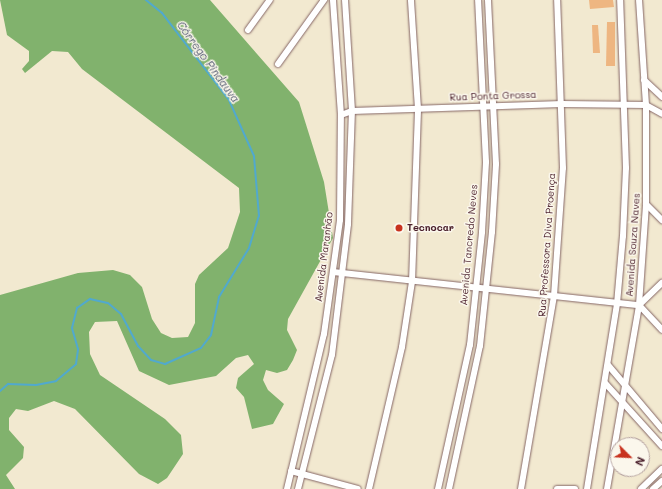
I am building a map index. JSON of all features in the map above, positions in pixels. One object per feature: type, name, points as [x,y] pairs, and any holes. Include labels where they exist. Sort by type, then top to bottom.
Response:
[{"type":"street","points":[[248,30],[270,0]]},
{"type":"street","points":[[278,64],[324,0]]},
{"type":"street","name":"Avenida Maranhão","points":[[287,489],[314,386],[340,220],[341,115],[333,0]]},
{"type":"street","name":"Avenida Maranhão","points":[[298,489],[301,472],[323,399],[343,273],[352,111],[345,0]]},
{"type":"street","points":[[369,489],[402,347],[412,282],[418,109],[410,0]]},
{"type":"street","name":"Avenida Tancredo Neves","points":[[438,489],[459,402],[476,289],[485,170],[484,107],[478,0]]},
{"type":"street","name":"Avenida Tancredo Neves","points":[[449,489],[468,410],[487,290],[496,164],[488,0]]},
{"type":"street","name":"Rua Professora Diva Proença","points":[[521,489],[547,357],[554,296],[563,168],[562,104],[557,0]]},
{"type":"street","name":"Avenida Souza Naves","points":[[588,489],[617,304],[626,175],[625,105],[620,0]]},
{"type":"street","name":"Avenida Souza Naves","points":[[607,489],[626,387],[639,305],[646,204],[646,105],[639,0]]},
{"type":"street","points":[[644,80],[662,97]]},
{"type":"street","name":"Rua Ponta Grossa","points":[[341,115],[352,111],[494,106],[562,104],[646,105]]},
{"type":"street","points":[[646,105],[662,114]]},
{"type":"street","points":[[646,204],[662,220]]},
{"type":"street","points":[[333,272],[476,289],[639,305],[662,330]]},
{"type":"street","points":[[639,305],[662,283]]},
{"type":"street","points":[[608,365],[662,429]]},
{"type":"street","points":[[605,383],[623,400],[662,446]]},
{"type":"street","points":[[641,489],[662,469]]},
{"type":"street","points":[[291,471],[301,472],[358,489]]},
{"type":"street","points":[[653,489],[662,481]]},
{"type":"street","points":[[557,489],[574,489]]},
{"type":"green space","points":[[0,0],[210,0],[299,102],[324,182],[333,238],[288,319],[287,330],[297,350],[293,360],[287,370],[277,373],[266,370],[263,380],[268,390],[284,404],[273,424],[252,429],[244,397],[236,388],[238,378],[254,364],[248,355],[236,358],[216,376],[169,385],[139,371],[117,321],[95,322],[89,332],[90,354],[100,375],[165,419],[181,435],[183,454],[167,478],[158,484],[139,474],[75,409],[54,401],[28,411],[16,409],[9,418],[9,430],[24,447],[23,458],[6,475],[15,489],[0,489],[0,295],[78,273],[113,270],[130,275],[142,287],[152,319],[161,333],[172,338],[188,337],[195,323],[195,284],[199,275],[228,248],[240,212],[239,188],[82,69],[68,52],[52,51],[25,73],[22,69],[29,61],[29,51],[7,35]]},
{"type":"building","points":[[589,0],[613,0],[614,7],[590,9]]},
{"type":"building","points":[[607,22],[615,22],[615,66],[606,66]]},
{"type":"building","points":[[592,25],[598,25],[600,53],[593,53]]},
{"type":"waterway","name":"Córrego Pindauva","points":[[0,391],[8,384],[36,385],[56,381],[76,364],[78,349],[72,328],[77,308],[90,299],[108,303],[121,314],[138,346],[151,360],[165,364],[201,348],[211,335],[219,297],[249,248],[259,216],[254,156],[229,100],[162,13],[146,0]]},
{"type":"place","name":"Tecnocar","points":[[399,228]]}]
